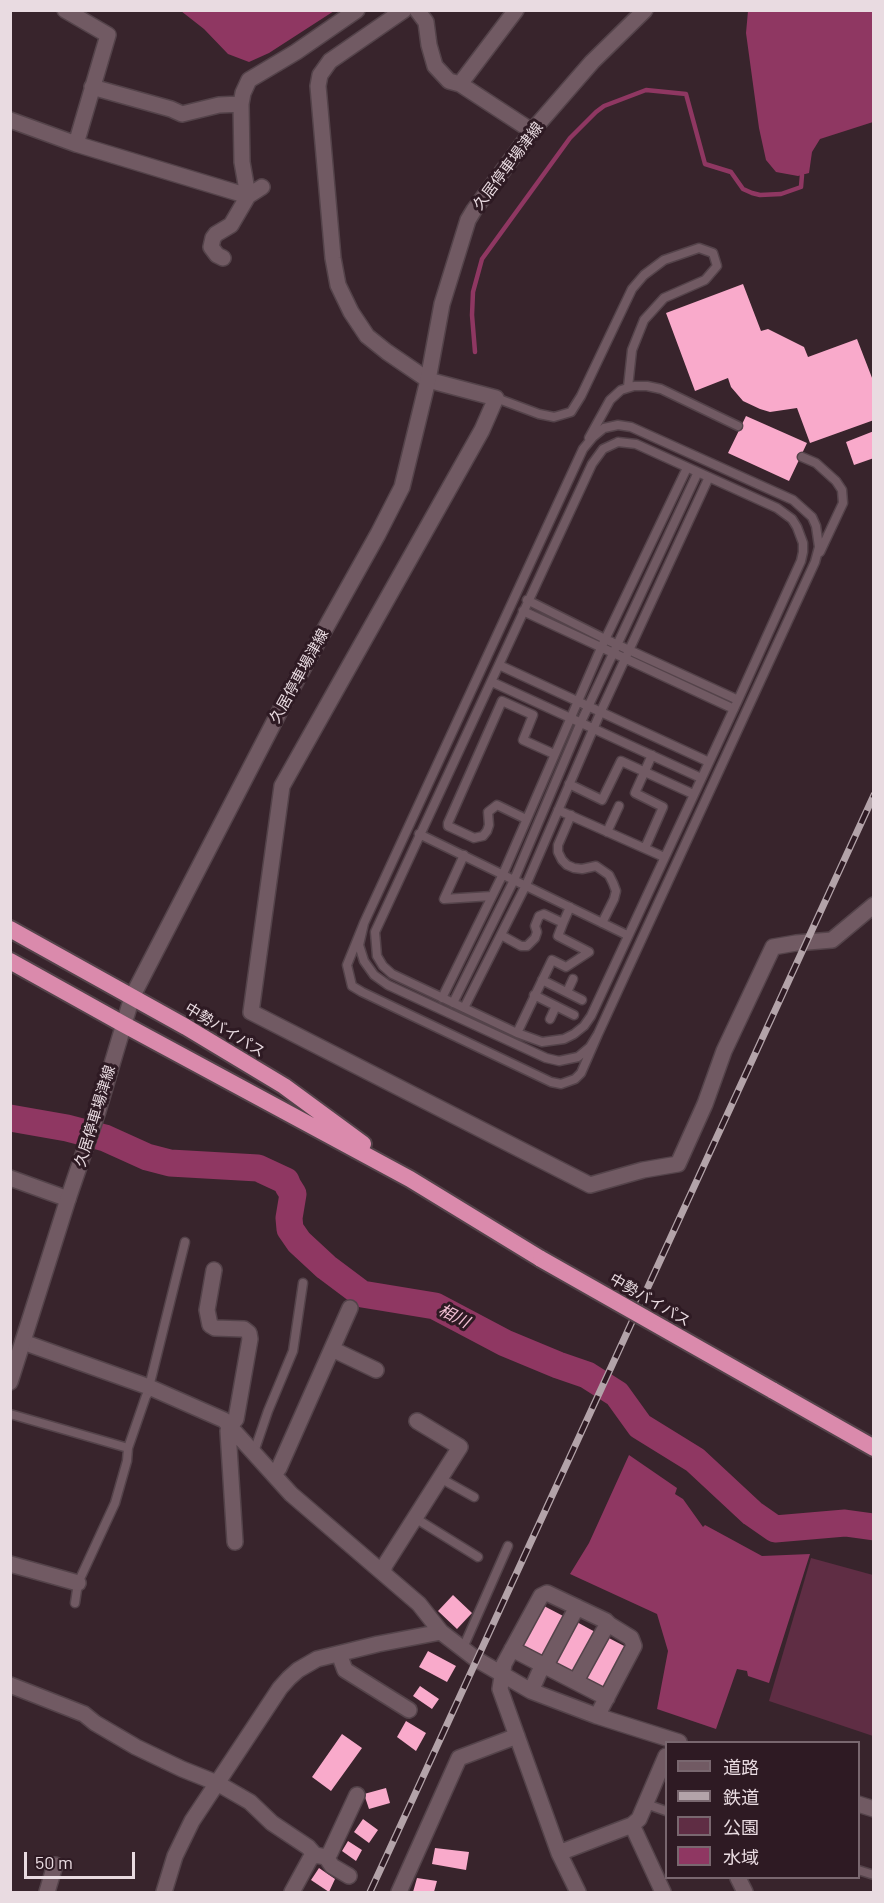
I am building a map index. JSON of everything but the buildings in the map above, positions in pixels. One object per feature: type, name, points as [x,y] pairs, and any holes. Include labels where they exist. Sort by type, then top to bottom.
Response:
[{"type":"highway","name":"中勢バイパス","points":[[10,929],[284,1086],[410,1179]]},
{"type":"highway","name":"中勢バイパス","points":[[10,960],[123,1024],[410,1179],[541,1259],[873,1448]]},
{"type":"street","points":[[64,10],[108,35],[75,144]]},
{"type":"street","points":[[248,196],[242,162],[241,104],[249,80],[296,52],[357,10]]},
{"type":"street","points":[[404,10],[330,61],[320,75],[318,86],[333,258],[338,285],[351,312],[367,336],[387,352],[428,380],[496,398],[482,430],[282,786],[251,1012],[590,1185],[643,1170],[678,1164],[705,1104],[724,1051],[773,947],[832,940],[873,905]]},
{"type":"street","points":[[417,10],[426,22],[435,66],[449,81],[460,84],[532,131]]},
{"type":"street","points":[[460,84],[516,10]]},
{"type":"street","name":"久居停車場津線","points":[[10,1382],[98,1111],[132,997],[286,699],[402,487],[428,380],[442,304],[468,220],[532,131],[592,62],[645,10]]},
{"type":"street","points":[[92,87],[182,114],[219,105],[241,104]]},
{"type":"street","points":[[10,120],[75,144],[248,196]]},
{"type":"street","points":[[224,258],[217,255],[211,247],[213,238],[231,225],[248,196],[262,187]]},
{"type":"street","points":[[10,1178],[68,1199]]},
{"type":"street","points":[[214,1270],[207,1310],[210,1325],[215,1328],[244,1329],[249,1333],[250,1339],[236,1419],[228,1431],[235,1542]]},
{"type":"street","points":[[274,1474],[279,1468],[350,1308]]},
{"type":"street","points":[[23,1342],[150,1388],[224,1420],[291,1494],[419,1604],[441,1632],[476,1659],[531,1691],[672,1741]]},
{"type":"street","points":[[332,1349],[376,1370]]},
{"type":"street","points":[[383,1573],[460,1447],[417,1421]]},
{"type":"street","points":[[10,1564],[78,1583]]},
{"type":"street","points":[[578,1893],[559,1853],[500,1689],[504,1664],[541,1596],[547,1593],[608,1623],[631,1638],[634,1646],[597,1716]]},
{"type":"street","points":[[531,1691],[577,1607]]},
{"type":"street","points":[[562,1703],[608,1623]]},
{"type":"street","points":[[164,1893],[182,1838],[280,1688],[289,1678],[307,1664],[339,1654],[441,1632]]},
{"type":"street","points":[[513,1649],[607,1698]]},
{"type":"street","points":[[339,1654],[345,1670],[409,1710]]},
{"type":"street","points":[[10,1685],[84,1714],[136,1747],[217,1783],[250,1802],[272,1823],[349,1876]]},
{"type":"street","points":[[399,1893],[459,1758],[517,1736]]},
{"type":"street","points":[[559,1853],[632,1825],[639,1819],[665,1758]]},
{"type":"street","points":[[292,1893],[310,1859],[330,1853],[357,1795]]},
{"type":"street","points":[[632,1825],[663,1893]]},
{"type":"street","points":[[47,1893],[55,1865]]},
{"type":"street","points":[[738,1879],[745,1893]]},
{"type":"lane","points":[[496,398],[539,414],[554,417],[571,412],[581,396],[632,289],[644,275],[664,260],[699,248],[713,253],[717,266],[705,280],[664,298],[644,320],[632,350],[628,387]]},
{"type":"lane","points":[[738,426],[661,389],[647,386],[628,387],[610,400],[583,449],[364,923],[347,965],[352,986],[551,1082],[561,1084],[575,1079],[581,1073],[843,503],[842,490],[836,481],[816,464],[802,457]]},
{"type":"lane","points":[[583,449],[604,428],[618,425],[631,427],[793,500],[812,517],[816,526],[819,547],[815,562]]},
{"type":"lane","points":[[618,442],[636,444],[687,468],[786,513],[797,526],[803,543],[801,561],[591,1016],[584,1026],[564,1039],[542,1042],[517,1033],[392,974],[377,956],[375,932],[592,464],[603,449],[618,442]]},
{"type":"lane","points":[[442,998],[503,874],[605,639],[687,468]]},
{"type":"lane","points":[[453,1003],[514,880],[581,722],[698,472]]},
{"type":"lane","points":[[464,1008],[526,885],[593,727],[709,477]]},
{"type":"lane","points":[[527,600],[605,639],[738,700]]},
{"type":"lane","points":[[522,611],[734,709]]},
{"type":"lane","points":[[499,665],[709,762]]},
{"type":"lane","points":[[492,682],[701,778]]},
{"type":"lane","points":[[526,819],[497,805],[488,812],[489,825],[483,836],[474,838],[448,826],[502,701],[533,715],[523,740],[554,754]]},
{"type":"lane","points":[[645,848],[663,807],[635,793],[652,755]]},
{"type":"lane","points":[[569,784],[602,800],[621,761],[693,794]]},
{"type":"lane","points":[[607,832],[619,806]]},
{"type":"lane","points":[[558,810],[664,857]]},
{"type":"lane","points":[[571,815],[558,844],[558,852],[567,865],[582,869],[596,866],[609,875],[614,883],[616,891],[602,923]]},
{"type":"lane","points":[[419,834],[627,935]]},
{"type":"lane","points":[[464,855],[444,899],[492,896]]},
{"type":"lane","points":[[517,1033],[552,960],[566,967],[590,952],[558,936],[570,907]]},
{"type":"lane","points":[[501,935],[521,946],[527,945],[535,938],[537,932],[535,926],[539,916],[544,914],[563,923]]},
{"type":"lane","points":[[364,923],[359,945],[364,961],[374,975],[399,990],[546,1058],[559,1061],[578,1058],[590,1047],[598,1034]]},
{"type":"lane","points":[[567,992],[573,979]]},
{"type":"lane","points":[[542,980],[582,1000]]},
{"type":"lane","points":[[534,995],[574,1015]]},
{"type":"lane","points":[[550,1019],[556,1006]]},
{"type":"lane","points":[[75,1603],[78,1583],[115,1503],[128,1461],[129,1448],[150,1388],[185,1242]]},
{"type":"lane","points":[[254,1452],[293,1351],[303,1282]]},
{"type":"lane","points":[[10,1414],[129,1448]]},
{"type":"lane","points":[[440,1478],[474,1497]]},
{"type":"lane","points":[[415,1518],[478,1557]]},
{"type":"lane","points":[[463,1648],[508,1546]]},
{"type":"lane","points":[[646,1803],[665,1811]]},
{"type":"green space","points":[[811,1558],[873,1575],[873,1736],[769,1701]]},
{"type":"water","points":[[181,11],[334,11],[269,53],[249,62],[228,54],[204,29]]},
{"type":"water","points":[[748,11],[873,11],[873,122],[820,139],[812,152],[809,173],[798,176],[776,172],[766,160],[759,128],[746,33]]},
{"type":"water","points":[[629,1455],[677,1488],[675,1494],[683,1499],[703,1527],[705,1525],[762,1556],[810,1554],[769,1683],[748,1676],[747,1671],[737,1669],[716,1729],[657,1709],[668,1651],[657,1614],[570,1574],[589,1543]]},
{"type":"waterway","points":[[475,352],[473,292],[482,259],[570,138],[604,106],[646,90],[686,94],[705,164],[731,172],[743,189],[760,195],[781,194],[801,187],[802,175]]},
{"type":"waterway","name":"相川","points":[[10,1118],[67,1128],[105,1138],[147,1157],[170,1163],[258,1168],[286,1181],[293,1194],[289,1218],[290,1229],[299,1242],[326,1267],[362,1294],[435,1306],[505,1343],[587,1375],[617,1394],[640,1426],[695,1460],[752,1513],[775,1529],[845,1523],[874,1527]]},
{"type":"railway","points":[[370,1892],[874,795]]}]
